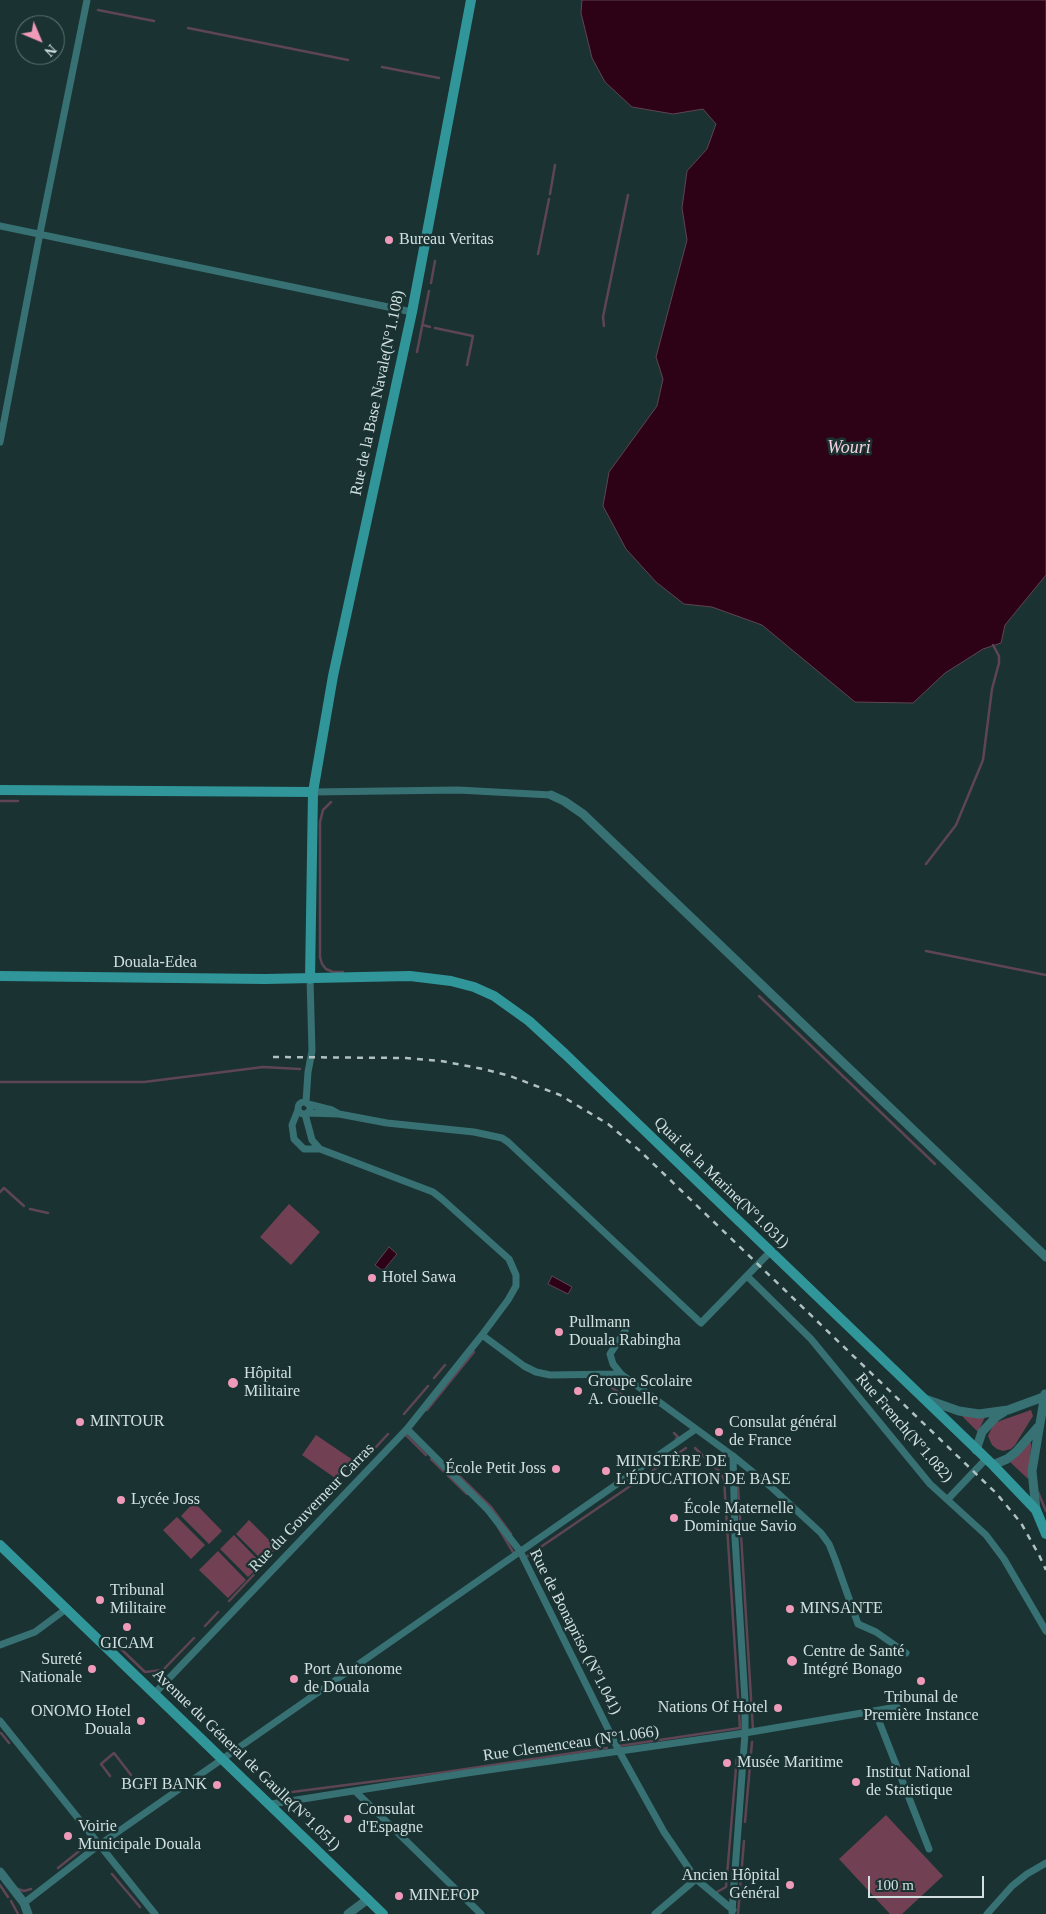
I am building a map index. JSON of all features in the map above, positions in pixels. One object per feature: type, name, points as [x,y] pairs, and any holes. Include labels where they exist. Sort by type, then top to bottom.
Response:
[{"type":"main road","name":"Rue de la Base Navale(N°1.108)","points":[[313,792],[333,676],[412,312],[471,0]]},
{"type":"main road","points":[[0,790],[313,792],[310,978]]},
{"type":"main road","name":"Douala-Edea","points":[[0,976],[310,978]]},
{"type":"main road","name":"Quai de la Marine(N°1.031)","points":[[310,978],[425,977],[474,987],[494,996],[529,1021],[990,1462],[1036,1510],[1046,1534]]},
{"type":"main road","name":"Avenue du Géneral de Gaulle(N°1.051)","points":[[0,1545],[271,1804],[383,1914]]},
{"type":"street","points":[[0,442],[87,0]]},
{"type":"street","points":[[0,226],[412,312]]},
{"type":"street","points":[[313,792],[458,790],[550,795],[564,801],[583,814],[1046,1257]]},
{"type":"street","name":"Rue du Gouverneur Carras","points":[[154,1693],[407,1429],[482,1335],[516,1286],[516,1275],[509,1259],[433,1192],[320,1149],[304,1149],[294,1139],[292,1125],[303,1113],[310,1109],[307,1103],[308,1072],[312,1051],[310,978]]},
{"type":"street","points":[[320,1149],[312,1140],[303,1113],[298,1105],[307,1103],[332,1110],[339,1114]]},
{"type":"street","points":[[303,1113],[339,1114],[387,1123],[474,1132],[502,1138],[701,1323],[770,1252]]},
{"type":"street","name":"Rue French(N°1.082)","points":[[747,1276],[811,1339],[930,1484],[986,1535],[1004,1559],[1046,1631]]},
{"type":"street","points":[[625,1331],[610,1354],[613,1364],[621,1374],[733,1456],[770,1486],[820,1533],[828,1544],[858,1624],[876,1632],[906,1653]]},
{"type":"street","points":[[482,1335],[524,1366],[536,1372],[550,1375],[621,1374]]},
{"type":"street","points":[[922,1398],[959,1411],[979,1414],[1008,1410],[1046,1394]]},
{"type":"street","points":[[1036,1510],[1032,1471],[1038,1427],[1046,1394]]},
{"type":"street","points":[[976,1450],[982,1432],[1008,1410]]},
{"type":"street","points":[[948,1499],[990,1462],[1007,1459],[1016,1452],[1046,1418]]},
{"type":"street","name":"Rue de Bonapriso (N°1.041)","points":[[407,1429],[488,1510],[520,1551],[620,1751],[664,1832],[696,1879],[732,1912]]},
{"type":"street","points":[[24,1903],[99,1845],[696,1429]]},
{"type":"street","points":[[732,1912],[745,1733],[734,1520],[733,1456]]},
{"type":"street","points":[[0,1645],[35,1632],[66,1609]]},
{"type":"street","name":"Rue Clemenceau (N°1.066)","points":[[271,1804],[745,1733],[875,1710],[897,1708]]},
{"type":"street","points":[[875,1710],[928,1849]]},
{"type":"street","points":[[0,1721],[155,1914]]},
{"type":"street","points":[[355,1791],[481,1914]]},
{"type":"street","points":[[987,1914],[1012,1886],[1027,1874],[1046,1863]]},
{"type":"street","points":[[0,1872],[24,1903],[28,1914]]},
{"type":"street","points":[[656,1914],[696,1879]]},
{"type":"street","points":[[348,1914],[368,1899]]},
{"type":"shaded area","points":[[289,1204],[320,1232],[291,1265],[260,1237]]},
{"type":"shaded area","points":[[1031,1410],[1033,1416],[1011,1449],[1003,1451],[992,1445],[988,1436],[994,1423]]},
{"type":"shaded area","points":[[961,1415],[985,1417],[978,1432]]},
{"type":"shaded area","points":[[316,1435],[353,1460],[338,1480],[302,1455]]},
{"type":"shaded area","points":[[1031,1443],[1031,1447],[1028,1479],[1010,1462]]},
{"type":"shaded area","points":[[194,1502],[222,1531],[209,1544],[181,1516]]},
{"type":"shaded area","points":[[177,1517],[205,1545],[191,1559],[163,1530]]},
{"type":"shaded area","points":[[249,1520],[277,1548],[264,1562],[236,1534]]},
{"type":"shaded area","points":[[234,1535],[262,1564],[248,1577],[220,1549]]},
{"type":"shaded area","points":[[218,1551],[246,1580],[228,1598],[199,1570]]},
{"type":"shaded area","points":[[886,1815],[943,1876],[902,1914],[890,1914],[839,1859]]},
{"type":"water","name":"Wouri","points":[[582,0],[1046,0],[1046,575],[1005,625],[1001,643],[983,649],[945,673],[913,703],[855,702],[762,625],[712,607],[684,604],[656,582],[626,549],[603,506],[609,472],[657,406],[663,379],[656,357],[687,240],[682,208],[687,171],[707,149],[716,124],[703,109],[673,114],[632,107],[605,82],[592,58],[581,13]]},
{"type":"water","points":[[389,1247],[397,1254],[383,1271],[375,1265]]},
{"type":"water","points":[[552,1276],[572,1287],[568,1294],[548,1284]]},
{"type":"waterway","points":[[98,10],[154,21]]},
{"type":"waterway","points":[[188,28],[348,60]]},
{"type":"waterway","points":[[382,67],[439,78]]},
{"type":"waterway","points":[[550,194],[555,165]]},
{"type":"waterway","points":[[604,326],[603,317],[628,195]]},
{"type":"waterway","points":[[538,254],[549,199]]},
{"type":"waterway","points":[[431,283],[435,261]]},
{"type":"waterway","points":[[417,352],[429,291]]},
{"type":"waterway","points":[[423,325],[430,327]]},
{"type":"waterway","points":[[435,328],[473,336],[467,365]]},
{"type":"waterway","points":[[926,864],[956,825],[983,760],[992,689],[999,663],[999,656],[993,645]]},
{"type":"waterway","points":[[0,801],[18,801]]},
{"type":"waterway","points":[[331,802],[323,810],[320,822],[320,957],[326,969],[333,972],[343,972]]},
{"type":"waterway","points":[[926,951],[1046,975]]},
{"type":"waterway","points":[[759,996],[935,1164]]},
{"type":"waterway","points":[[0,1082],[144,1082],[263,1067],[300,1069]]},
{"type":"waterway","points":[[0,1192],[4,1188],[24,1206]]},
{"type":"waterway","points":[[30,1209],[48,1213]]},
{"type":"waterway","points":[[427,1410],[474,1352]]},
{"type":"waterway","points":[[434,1378],[445,1365]]},
{"type":"waterway","points":[[605,1383],[630,1400]]},
{"type":"waterway","points":[[404,1414],[428,1386]]},
{"type":"waterway","points":[[674,1433],[678,1437],[676,1439]]},
{"type":"waterway","points":[[376,1447],[388,1434]]},
{"type":"waterway","points":[[406,1435],[426,1455]]},
{"type":"waterway","points":[[526,1557],[686,1448]]},
{"type":"waterway","points":[[619,1746],[740,1728],[724,1479],[720,1472],[695,1448]]},
{"type":"waterway","points":[[431,1459],[467,1494]]},
{"type":"waterway","points":[[448,1465],[491,1507],[511,1534]]},
{"type":"waterway","points":[[738,1486],[753,1730]]},
{"type":"waterway","points":[[1038,1492],[1046,1511]]},
{"type":"waterway","points":[[498,1527],[513,1552]]},
{"type":"waterway","points":[[229,1601],[263,1565]]},
{"type":"waterway","points":[[205,1626],[218,1612]]},
{"type":"waterway","points":[[120,1648],[145,1672],[163,1670],[194,1638]]},
{"type":"waterway","points":[[1,1733],[9,1743]]},
{"type":"waterway","points":[[745,1822],[752,1742]]},
{"type":"waterway","points":[[292,1792],[439,1773],[607,1748]]},
{"type":"waterway","points":[[110,1776],[101,1764],[114,1753],[131,1775]]},
{"type":"waterway","points":[[717,1892],[726,1887],[737,1756]]},
{"type":"waterway","points":[[738,1914],[744,1841]]},
{"type":"waterway","points":[[58,1868],[88,1844]]},
{"type":"waterway","points":[[112,1874],[140,1907]]},
{"type":"waterway","points":[[0,1885],[8,1897]]},
{"type":"waterway","points":[[18,1889],[24,1891],[31,1889]]},
{"type":"waterway","points":[[11,1901],[18,1914]]},
{"type":"railway","points":[[273,1057],[406,1058],[441,1061],[483,1069],[510,1076],[560,1095],[608,1124],[639,1150],[997,1494],[1021,1523],[1046,1570]]},
{"type":"place","name":"Bureau Veritas","points":[[389,240]]},
{"type":"place","name":"Hotel Sawa","points":[[372,1278]]},
{"type":"place","name":"Pullmann Douala Rabingha","points":[[559,1332]]},
{"type":"place","name":"Hôpital Militaire","points":[[233,1383]]},
{"type":"place","name":"Groupe Scolaire A. Gouelle","points":[[578,1391]]},
{"type":"place","name":"MINTOUR","points":[[80,1422]]},
{"type":"place","name":"Consulat général de France","points":[[719,1432]]},
{"type":"place","name":"École Petit Joss","points":[[556,1469]]},
{"type":"place","name":"MINISTÈRE DE L'ÉDUCATION DE BASE","points":[[606,1471]]},
{"type":"place","name":"Lycée Joss","points":[[121,1500]]},
{"type":"place","name":"École Maternelle Dominique Savio","points":[[674,1518]]},
{"type":"place","name":"Tribunal Militaire","points":[[100,1600]]},
{"type":"place","name":"MINSANTE","points":[[790,1609]]},
{"type":"place","name":"GICAM","points":[[127,1627]]},
{"type":"place","name":"Centre de Santé Intégré Bonago","points":[[792,1661]]},
{"type":"place","name":"Sureté Nationale","points":[[92,1669]]},
{"type":"place","name":"Port Autonome de Douala","points":[[294,1679]]},
{"type":"place","name":"Tribunal de Première Instance","points":[[921,1681]]},
{"type":"place","name":"Nations Of Hotel","points":[[778,1708]]},
{"type":"place","name":"ONOMO Hotel Douala","points":[[141,1721]]},
{"type":"place","name":"Musée Maritime","points":[[727,1763]]},
{"type":"place","name":"Institut National de Statistique","points":[[856,1782]]},
{"type":"place","name":"BGFI BANK","points":[[217,1785]]},
{"type":"place","name":"Consulat d'Espagne","points":[[348,1819]]},
{"type":"place","name":"Voirie Municipale Douala","points":[[68,1836]]},
{"type":"place","name":"Ancien Hôpital Général","points":[[790,1885]]},
{"type":"place","name":"MINEFOP","points":[[399,1896]]}]
